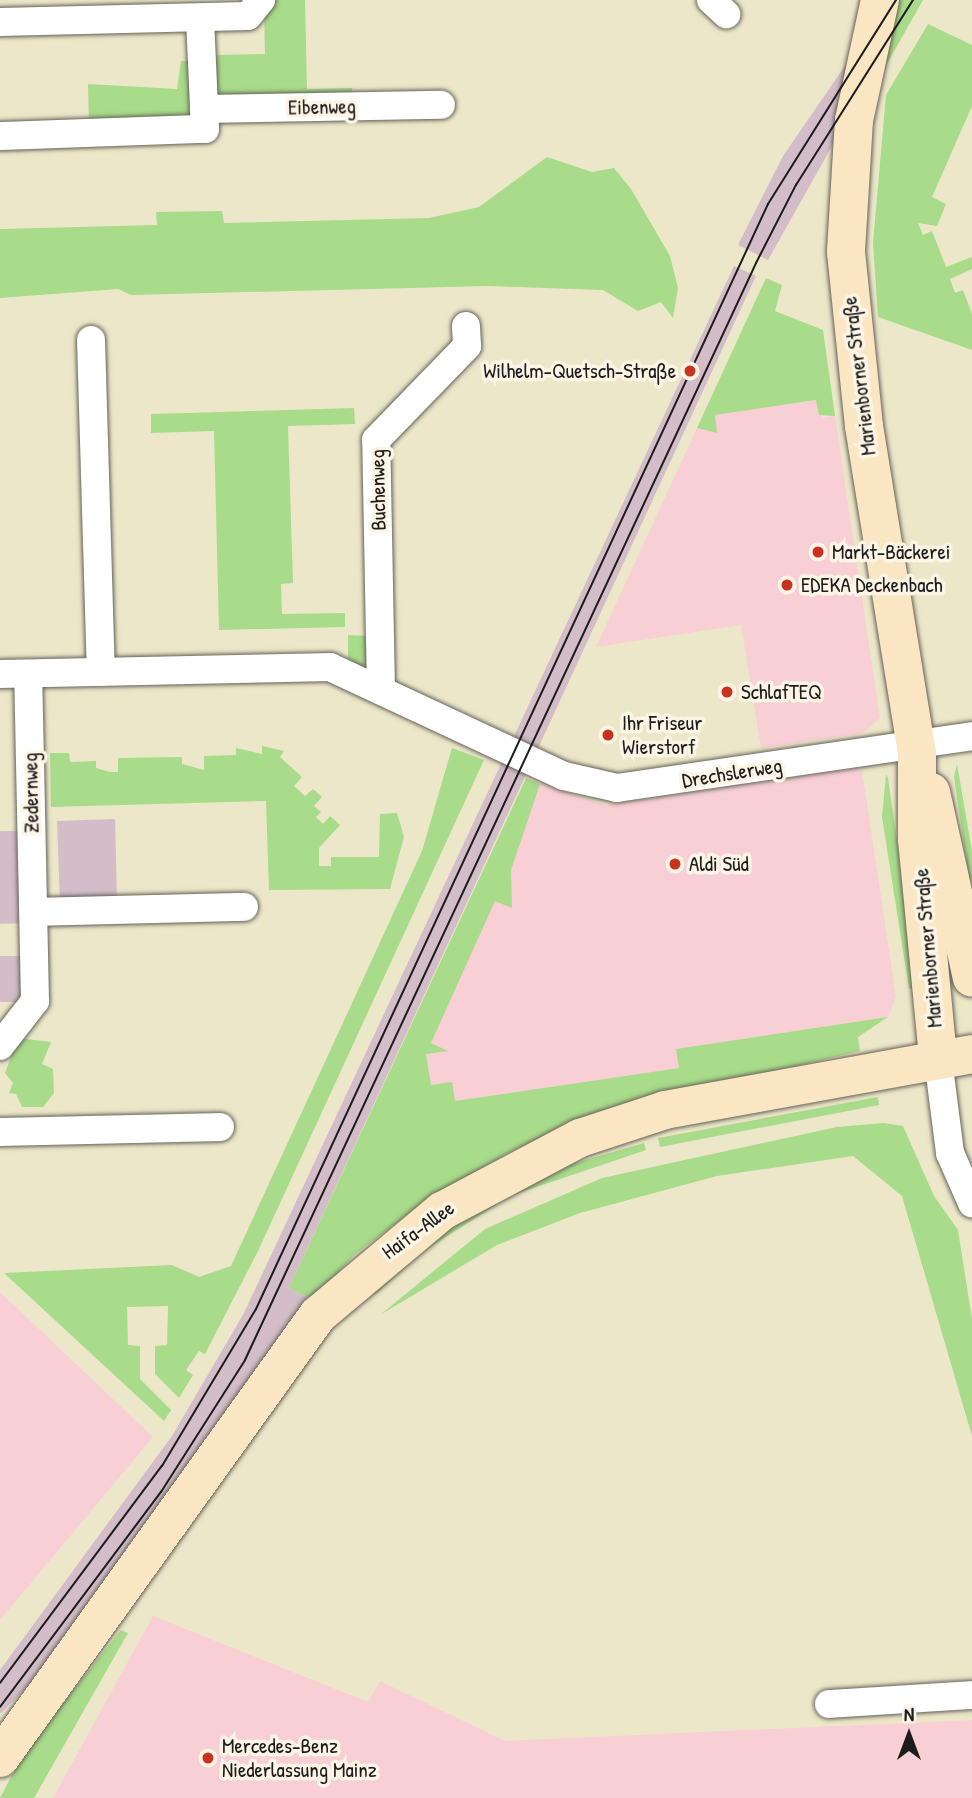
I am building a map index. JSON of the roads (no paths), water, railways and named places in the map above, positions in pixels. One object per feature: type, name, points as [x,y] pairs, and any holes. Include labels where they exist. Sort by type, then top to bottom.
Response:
[{"type":"street","points":[[0,22],[162,9],[200,18],[248,16],[261,0]]},
{"type":"street","name":"Marienborner Straße","points":[[880,0],[854,120],[846,252],[864,426],[916,748],[948,853],[972,978]]},
{"type":"street","points":[[0,136],[205,129],[200,18]]},
{"type":"street","name":"Eibenweg","points":[[204,108],[442,105]]},
{"type":"street","name":"Buchenweg","points":[[381,690],[376,440],[467,346],[466,326]]},
{"type":"street","points":[[91,340],[101,672]]},
{"type":"street","points":[[0,674],[318,666],[381,690]]},
{"type":"street","name":"Zedernweg","points":[[0,1046],[35,1001],[28,674]]},
{"type":"street","name":"Drechslerweg","points":[[381,690],[564,776],[617,788],[916,748],[972,736]]},
{"type":"street","name":"Marienborner Straße","points":[[916,748],[917,839],[955,1057]]},
{"type":"street","points":[[34,912],[244,907]]},
{"type":"street","points":[[955,1057],[950,1153],[972,1203]]},
{"type":"street","name":"Haifa-Allee","points":[[3,1746],[318,1315],[442,1211],[580,1138],[666,1110],[955,1057]]},
{"type":"street","points":[[0,1132],[220,1126]]},
{"type":"street","points":[[829,1703],[972,1695]]},
{"type":"tram line","points":[[0,1683],[162,1466],[256,1309],[768,204],[896,0]]},
{"type":"tram line","points":[[0,1707],[161,1492],[245,1360],[756,263],[796,185],[913,0]]},
{"type":"place","name":"Wilhelm-Quetsch-Straße","points":[[690,371]]},
{"type":"place","name":"Markt-Bäckerei","points":[[818,552]]},
{"type":"place","name":"EDEKA Deckenbach","points":[[787,585]]},
{"type":"place","name":"SchlafTEQ","points":[[727,692]]},
{"type":"place","name":"Ihr Friseur Wierstorf","points":[[608,735]]},
{"type":"place","name":"Aldi Süd","points":[[675,864]]},
{"type":"place","name":"Mercedes-Benz Niederlassung Mainz","points":[[208,1758]]}]
